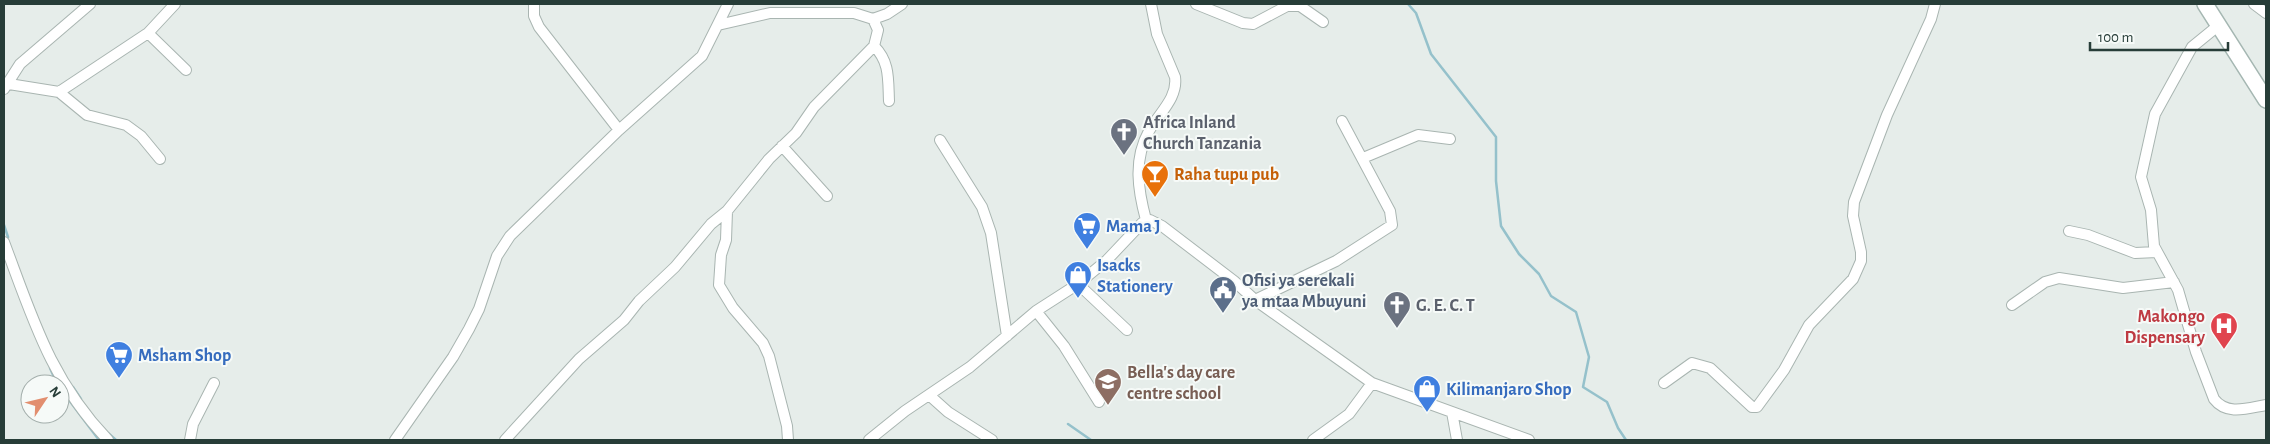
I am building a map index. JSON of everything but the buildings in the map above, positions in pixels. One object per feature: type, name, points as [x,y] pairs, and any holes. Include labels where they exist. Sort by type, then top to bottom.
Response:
[{"type":"street","points":[[90,4],[51,40],[20,64],[6,87],[59,92],[86,115],[132,128],[160,159]]},
{"type":"street","points":[[59,92],[148,33],[175,4]]},
{"type":"street","points":[[534,4],[534,16],[539,27],[618,130]]},
{"type":"street","points":[[395,440],[453,357],[470,329],[479,309],[497,256],[510,236],[618,130],[702,56],[728,4]]},
{"type":"street","points":[[718,25],[770,13],[854,13],[873,19],[887,14],[902,4]]},
{"type":"street","points":[[1146,220],[1137,184],[1140,157],[1149,131],[1176,87],[1175,77],[1152,18],[1151,4]]},
{"type":"street","points":[[1196,4],[1244,24],[1253,24],[1287,6],[1300,6],[1323,22]]},
{"type":"street","points":[[1664,382],[1692,363],[1702,364],[1710,368],[1752,407],[1757,407],[1784,370],[1809,325],[1853,279],[1861,260],[1862,252],[1854,216],[1854,202],[1887,115],[1931,19],[1935,4]]},
{"type":"street","points":[[2205,4],[2266,100]]},
{"type":"street","points":[[2254,4],[2266,13]]},
{"type":"street","points":[[505,440],[579,359],[624,320],[639,301],[675,267],[711,224],[727,211],[769,159],[796,132],[814,108],[874,46],[878,30],[873,19]]},
{"type":"street","points":[[2219,25],[2192,48],[2163,99],[2151,127],[2142,177],[2150,210],[2152,241],[2174,282],[2196,352],[2214,399],[2219,406],[2236,410],[2266,405]]},
{"type":"street","points":[[148,33],[186,70]]},
{"type":"street","points":[[874,46],[882,54],[888,70],[889,101]]},
{"type":"street","points":[[1255,300],[1336,261],[1392,225],[1390,211],[1342,121]]},
{"type":"street","points":[[1363,158],[1418,135],[1450,140]]},
{"type":"street","points":[[940,140],[982,207],[991,233],[1007,336]]},
{"type":"street","points":[[782,146],[827,196]]},
{"type":"street","points":[[727,211],[726,240],[721,255],[719,285],[732,308],[762,343],[769,356],[787,426],[788,440]]},
{"type":"street","points":[[872,439],[929,394],[970,367],[1036,310],[1078,284],[1107,260],[1146,220],[1154,220],[1234,281],[1255,300],[1372,383],[1529,440]]},
{"type":"street","points":[[2069,231],[2088,234],[2135,253],[2157,252]]},
{"type":"street","points":[[4,242],[44,350],[67,390],[88,420],[108,440]]},
{"type":"street","points":[[2012,305],[2044,282],[2059,278],[2122,288],[2174,282]]},
{"type":"street","points":[[1078,284],[1127,330]]},
{"type":"street","points":[[1036,310],[1064,346],[1099,402]]},
{"type":"street","points":[[190,440],[194,424],[214,382]]},
{"type":"street","points":[[1313,440],[1350,414],[1372,383]]},
{"type":"street","points":[[929,394],[948,412],[992,440]]},
{"type":"street","points":[[1452,412],[1457,440]]},
{"type":"waterway","points":[[1408,4],[1416,13],[1431,54],[1496,137],[1496,181],[1501,226],[1519,254],[1539,274],[1551,296],[1576,312],[1589,357],[1583,387],[1607,402],[1618,428],[1626,440]]},
{"type":"waterway","points":[[4,225],[8,237]]},
{"type":"waterway","points":[[50,368],[53,374]]},
{"type":"waterway","points":[[73,387],[81,399]]},
{"type":"waterway","points":[[70,401],[99,440]]},
{"type":"waterway","points":[[1068,424],[1091,440]]},
{"type":"waterway","points":[[108,433],[116,440]]},
{"type":"place","name":"Africa Inland Church Tanzania","points":[[1124,156]]},
{"type":"place","name":"Raha tupu pub","points":[[1155,198]]},
{"type":"place","name":"Mama J","points":[[1087,250]]},
{"type":"place","name":"Isacks Stationery","points":[[1078,299]]},
{"type":"place","name":"Ofisi ya serekali ya mtaa Mbuyuni","points":[[1223,314]]},
{"type":"place","name":"G. E. C. T","points":[[1397,329]]},
{"type":"place","name":"Makongo Dispensary","points":[[2224,350]]},
{"type":"place","name":"Msham Shop","points":[[119,379]]},
{"type":"place","name":"Bella's day care centre school","points":[[1108,406]]},
{"type":"place","name":"Kilimanjaro Shop","points":[[1427,413]]}]
